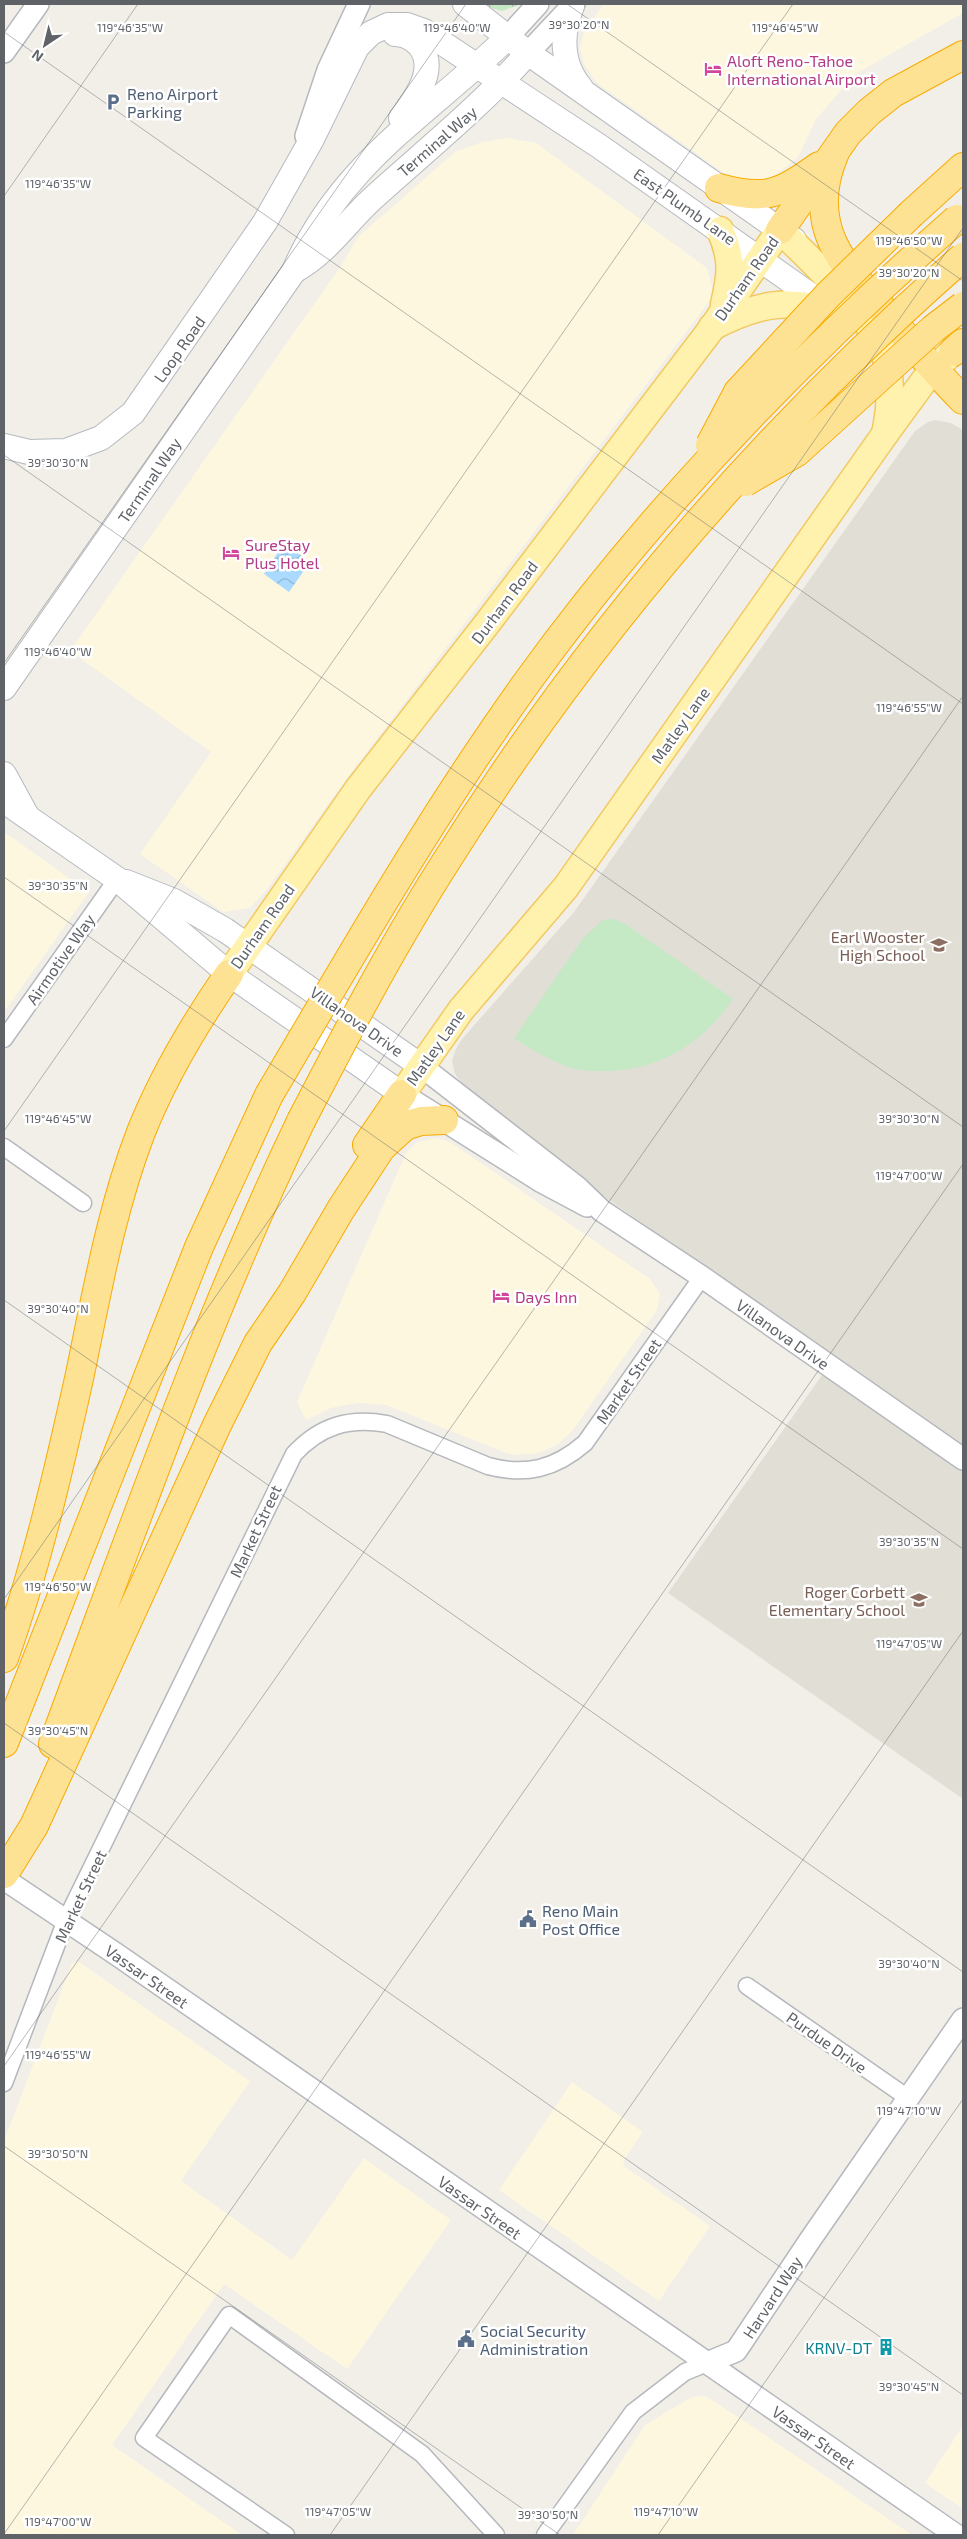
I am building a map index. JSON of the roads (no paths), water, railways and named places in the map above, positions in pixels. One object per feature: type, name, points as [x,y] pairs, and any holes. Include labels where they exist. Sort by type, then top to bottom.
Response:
[{"type":"highway","points":[[780,230],[848,133],[869,112],[893,94],[963,55]]},
{"type":"highway","points":[[719,188],[755,196],[768,194],[801,179],[834,154]]},
{"type":"highway","points":[[834,154],[826,173],[824,189],[826,223],[865,305],[890,338],[950,360],[963,401]]},
{"type":"highway","points":[[692,479],[738,392],[828,295],[911,214],[963,167]]},
{"type":"highway","points":[[4,1743],[199,1247],[269,1095],[390,889],[433,820],[526,685],[588,602],[692,479],[779,386],[855,311],[960,217]]},
{"type":"highway","points":[[29,1823],[222,1297],[261,1205],[301,1121],[400,937],[501,777],[619,616],[664,561],[832,379],[910,304],[963,257]]},
{"type":"highway","points":[[724,494],[797,452],[933,329],[963,306]]},
{"type":"highway","points":[[4,1658],[40,1543],[73,1407],[112,1222],[130,1166],[142,1132],[162,1087],[198,1022],[229,974]]},
{"type":"highway","points":[[4,1875],[217,1424],[258,1343],[278,1293],[344,1179],[402,1094]]},
{"type":"highway","points":[[258,1343],[292,1293],[341,1209],[381,1148],[404,1126],[421,1121],[444,1120]]},
{"type":"main road","points":[[465,4],[507,38],[780,230],[865,305],[950,360]]},
{"type":"main road","points":[[573,5],[565,26],[564,48],[571,72],[586,94]]},
{"type":"main road","name":"East Plumb Lane","points":[[352,56],[357,47],[371,33],[388,26],[407,25],[424,31],[565,122],[831,310],[890,338]]},
{"type":"main road","points":[[352,56],[369,42],[397,34],[415,42],[424,53],[426,60],[425,77],[418,93],[371,158]]},
{"type":"main road","name":"Terminal Way","points":[[4,688],[294,271],[323,215],[371,158],[507,38]]},
{"type":"main road","name":"Terminal Way","points":[[294,271],[320,255],[371,200],[502,82],[528,53]]},
{"type":"main road","name":"Loop Road","points":[[4,446],[29,452],[66,451],[101,438],[123,423],[141,403],[250,246],[299,163],[330,104],[352,56]]},
{"type":"main road","points":[[717,321],[730,278],[728,249],[720,230]]},
{"type":"main road","name":"Durham Road","points":[[229,974],[358,789],[495,614],[717,321],[780,230]]},
{"type":"main road","points":[[717,321],[762,306],[788,303],[831,310],[865,305]]},
{"type":"main road","points":[[885,434],[890,395],[887,360],[890,338]]},
{"type":"main road","name":"Matley Lane","points":[[402,1094],[461,1010],[566,887],[885,434],[950,360]]},
{"type":"main road","points":[[4,774],[28,818]]},
{"type":"main road","name":"Villanova Drive","points":[[4,801],[117,880],[229,974],[402,1094]]},
{"type":"main road","name":"Villanova Drive","points":[[117,880],[139,886],[174,901],[249,945],[421,1066]]},
{"type":"street","points":[[4,52],[38,4]]},
{"type":"street","points":[[299,163],[318,96],[359,4]]},
{"type":"street","name":"Terminal Way","points":[[507,38],[538,4]]},
{"type":"street","name":"Terminal Way","points":[[528,53],[573,5]]},
{"type":"street","name":"Airmotive Way","points":[[4,1038],[117,880]]},
{"type":"street","name":"Villanova Drive","points":[[421,1066],[578,1187],[602,1212]]},
{"type":"street","name":"Villanova Drive","points":[[402,1094],[570,1199],[602,1212],[702,1277],[963,1459]]},
{"type":"street","points":[[4,1147],[83,1203]]},
{"type":"street","name":"Market Street","points":[[4,2082],[66,1920],[140,1772],[284,1470],[294,1454],[306,1441],[332,1426],[351,1421],[369,1421],[387,1424],[505,1470],[539,1470],[556,1464],[571,1455],[585,1443],[702,1277]]},
{"type":"street","name":"Vassar Street","points":[[4,1879],[956,2535]]},
{"type":"street","name":"Purdue Drive","points":[[747,1986],[908,2098]]},
{"type":"street","name":"Harvard Way","points":[[545,2535],[634,2412],[685,2372],[736,2351],[963,2019]]},
{"type":"street","points":[[286,2535],[144,2438],[229,2315],[422,2454],[496,2535]]},
{"type":"water","points":[[284,543],[310,562],[289,592],[264,574]]},
{"type":"place","name":"Aloft Reno-Tahoe International Airport","points":[[713,69]]},
{"type":"place","name":"Reno Airport Parking","points":[[113,102]]},
{"type":"place","name":"SureStay Plus Hotel","points":[[231,553]]},
{"type":"place","name":"Earl Wooster High School","points":[[939,945]]},
{"type":"place","name":"Days Inn","points":[[501,1296]]},
{"type":"place","name":"Roger Corbett Elementary School","points":[[919,1600]]},
{"type":"place","name":"Reno Main Post Office","points":[[528,1919]]},
{"type":"place","name":"Social Security Administration","points":[[466,2339]]},
{"type":"place","name":"KRNV-DT","points":[[886,2347]]}]
